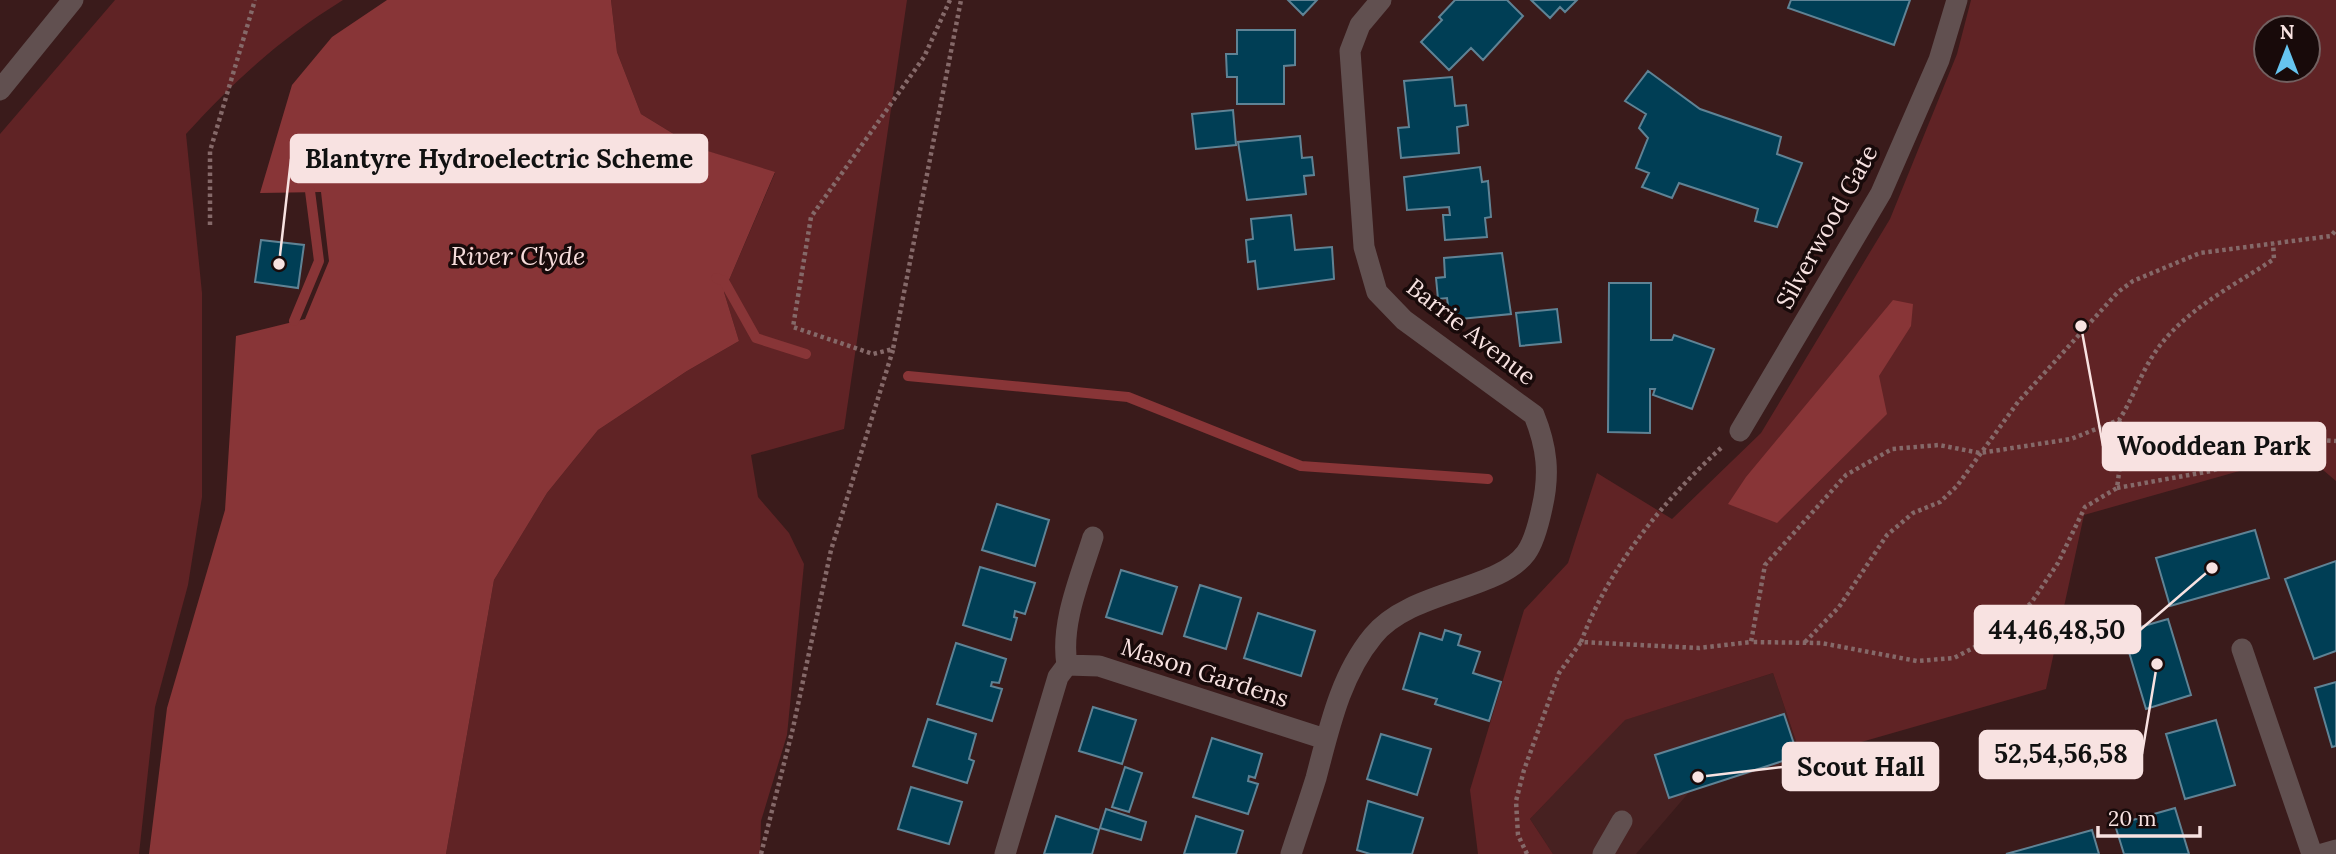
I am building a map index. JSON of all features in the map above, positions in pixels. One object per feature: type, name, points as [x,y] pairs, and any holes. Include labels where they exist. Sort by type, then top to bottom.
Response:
[{"type":"street","points":[[0,90],[73,0]]},
{"type":"street","name":"Barrie Avenue","points":[[1291,854],[1325,739],[1346,680],[1374,635],[1402,611],[1508,569],[1526,553],[1541,511],[1548,463],[1544,439],[1534,415],[1404,320],[1377,292],[1364,247],[1350,51],[1360,25],[1381,0]]},
{"type":"street","name":"Silverwood Gate","points":[[1740,431],[1881,193],[1939,60],[1957,0]]},
{"type":"street","points":[[1006,854],[1058,677],[1067,665],[1065,652],[1073,602],[1093,537]]},
{"type":"street","points":[[2242,649],[2312,854]]},
{"type":"street","name":"Mason Gardens","points":[[1067,665],[1099,666],[1325,739]]},
{"type":"street","points":[[1604,854],[1622,821]]},
{"type":"street","points":[[2322,854],[2336,850]]},
{"type":"path","points":[[210,225],[210,151],[255,0]]},
{"type":"path","points":[[893,349],[873,354],[793,327],[806,244],[811,217],[924,57],[950,0]]},
{"type":"path","points":[[761,854],[793,729],[831,550],[893,349],[961,0]]},
{"type":"path","points":[[1805,643],[1839,607],[1887,535],[1913,513],[1940,502],[1957,486],[2018,402],[2118,292],[2133,281],[2200,253],[2331,236],[2336,230]]},
{"type":"path","points":[[1751,642],[1765,565],[1846,475],[1892,449],[1939,445],[1980,453],[2071,439],[2119,421],[2150,360],[2177,328],[2209,298],[2274,259],[2273,244]]},
{"type":"path","points":[[2117,488],[2124,435],[2119,421]]},
{"type":"path","points":[[1527,854],[1518,835],[1516,801],[1524,770],[1559,673],[1581,642],[1595,603],[1628,552],[1695,471],[1740,431]]},
{"type":"path","points":[[1581,642],[1699,648],[1751,642],[1821,643],[1917,661],[1954,658],[1996,636],[2031,603],[2058,563],[2085,508],[2117,488],[2211,471],[2304,439],[2336,441]]},
{"type":"shaded area","points":[[115,0],[343,0],[260,61],[186,134],[202,293],[202,497],[188,585],[155,707],[139,854],[0,854],[0,134]]},
{"type":"shaded area","points":[[611,0],[907,0],[844,429],[751,455],[758,497],[789,533],[804,564],[787,735],[761,821],[760,854],[446,854],[494,580],[547,493],[598,430],[687,371],[739,341],[724,292],[775,173],[695,147],[641,114],[617,52]]},
{"type":"shaded area","points":[[1971,0],[2336,0],[2336,481],[2303,453],[2084,515],[2046,689],[1802,759],[1773,673],[1625,720],[1530,819],[1553,854],[1478,854],[1470,790],[1524,610],[1568,563],[1597,473],[1672,519],[1761,433],[1890,219],[1957,54]]},
{"type":"shaded area","points":[[1773,673],[1802,759],[1691,790],[1636,854],[1553,854],[1530,819],[1624,720]]},
{"type":"water","name":"River Clyde","points":[[387,0],[611,0],[617,52],[641,114],[695,147],[775,172],[724,292],[739,341],[687,371],[598,430],[547,493],[494,580],[446,854],[149,854],[167,708],[225,510],[236,336],[305,319],[329,261],[321,192],[260,193],[292,85],[332,37]]},
{"type":"water","points":[[1893,300],[1913,304],[1911,326],[1879,376],[1887,414],[1777,523],[1728,504],[1746,477]]},
{"type":"building","points":[[1288,0],[1317,0],[1303,15]]},
{"type":"building","points":[[1455,0],[1507,0],[1523,16],[1483,60],[1471,48],[1449,70],[1421,42],[1442,20],[1439,17]]},
{"type":"building","points":[[1531,0],[1577,0],[1565,12],[1560,7],[1550,18]]},
{"type":"building","points":[[1791,0],[1910,0],[1894,45],[1788,8]]},
{"type":"building","points":[[1237,30],[1295,30],[1295,65],[1284,66],[1284,104],[1237,104],[1237,77],[1227,77],[1226,54],[1237,54]]},
{"type":"building","points":[[1648,71],[1700,109],[1781,137],[1777,154],[1802,163],[1777,227],[1755,221],[1758,209],[1679,183],[1672,198],[1642,187],[1649,173],[1636,168],[1648,138],[1639,128],[1646,114],[1625,101]]},
{"type":"building","points":[[1452,77],[1455,106],[1466,105],[1468,125],[1457,127],[1459,153],[1401,158],[1398,128],[1409,127],[1404,81]]},
{"type":"building","points":[[1233,110],[1236,145],[1196,149],[1192,114]]},
{"type":"building","points":[[1300,136],[1302,158],[1312,157],[1314,175],[1304,176],[1306,194],[1247,200],[1238,142]]},
{"type":"building","points":[[1480,167],[1482,182],[1488,181],[1491,217],[1485,218],[1487,237],[1445,240],[1443,215],[1450,215],[1449,207],[1407,210],[1404,177]]},
{"type":"building","points":[[1291,215],[1295,250],[1332,247],[1334,279],[1258,289],[1255,261],[1248,262],[1246,240],[1253,239],[1251,219]]},
{"type":"building","points":[[261,240],[304,245],[298,288],[255,282]]},
{"type":"building","points":[[1502,253],[1511,314],[1450,320],[1447,298],[1438,299],[1436,278],[1445,277],[1444,258]]},
{"type":"building","points":[[1609,283],[1651,283],[1651,340],[1672,340],[1674,335],[1714,349],[1692,409],[1653,395],[1655,389],[1650,389],[1650,433],[1608,432]]},
{"type":"building","points":[[1557,309],[1561,342],[1520,346],[1516,313]]},
{"type":"building","points":[[997,504],[1049,520],[1035,566],[982,550]]},
{"type":"building","points":[[2255,530],[2269,578],[2170,606],[2156,558]]},
{"type":"building","points":[[2336,561],[2336,651],[2314,659],[2285,579]]},
{"type":"building","points":[[980,567],[1035,583],[1025,614],[1015,611],[1014,617],[1017,618],[1011,640],[963,625]]},
{"type":"building","points":[[1121,570],[1177,587],[1162,634],[1106,617]]},
{"type":"building","points":[[1200,585],[1241,598],[1226,649],[1184,636]]},
{"type":"building","points":[[1258,613],[1315,631],[1301,676],[1244,658]]},
{"type":"building","points":[[2168,619],[2191,695],[2146,709],[2123,632]]},
{"type":"building","points":[[1445,630],[1461,635],[1458,645],[1480,652],[1473,673],[1501,682],[1489,721],[1435,704],[1437,699],[1403,689],[1420,633],[1442,640]]},
{"type":"building","points":[[956,643],[1006,659],[999,683],[992,682],[991,686],[1002,689],[992,721],[937,704]]},
{"type":"building","points":[[2336,682],[2336,746],[2332,747],[2315,688]]},
{"type":"building","points":[[1093,707],[1136,720],[1122,764],[1079,751]]},
{"type":"building","points":[[1784,714],[1798,756],[1669,798],[1655,755]]},
{"type":"building","points":[[928,719],[976,734],[969,759],[974,761],[967,783],[913,766]]},
{"type":"building","points":[[2216,720],[2235,785],[2185,799],[2166,734]]},
{"type":"building","points":[[1381,734],[1431,749],[1417,795],[1367,779]]},
{"type":"building","points":[[1212,738],[1262,754],[1255,778],[1249,776],[1248,781],[1258,784],[1248,814],[1193,797]]},
{"type":"building","points":[[1125,767],[1142,773],[1129,812],[1112,807]]},
{"type":"building","points":[[911,787],[962,802],[949,844],[898,829]]},
{"type":"building","points":[[1368,801],[1423,818],[1412,854],[1370,854],[1357,850]]},
{"type":"building","points":[[2175,808],[2189,854],[2124,854],[2115,825]]},
{"type":"building","points":[[1106,809],[1146,822],[1141,840],[1100,828]]},
{"type":"building","points":[[1056,816],[1099,830],[1092,854],[1044,854]]},
{"type":"building","points":[[1196,816],[1243,831],[1236,854],[1184,854]]},
{"type":"building","points":[[2092,830],[2099,854],[2006,854]]},
{"type":"waterway","points":[[294,321],[319,261],[310,191]]},
{"type":"waterway","points":[[716,278],[724,281],[756,338],[806,354]]},
{"type":"waterway","points":[[908,376],[1128,397],[1301,466],[1488,479]]},
{"type":"place","name":"Blantyre Hydroelectric Scheme","points":[[279,264]]},
{"type":"place","name":"Wooddean Park","points":[[2081,326]]},
{"type":"place","name":"44,46,48,50","points":[[2212,568]]},
{"type":"place","name":"52,54,56,58","points":[[2157,664]]},
{"type":"place","name":"Scout Hall","points":[[1698,777]]}]
